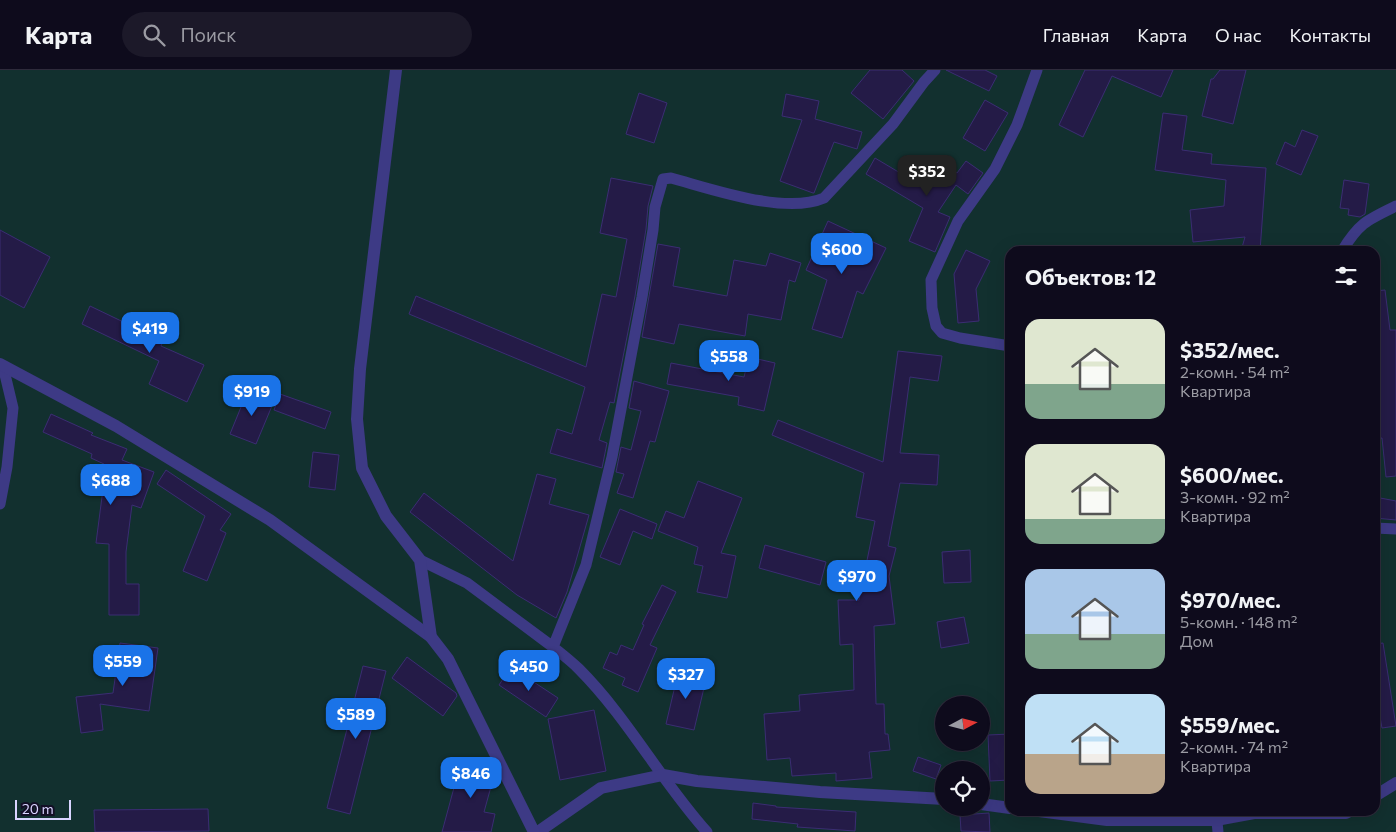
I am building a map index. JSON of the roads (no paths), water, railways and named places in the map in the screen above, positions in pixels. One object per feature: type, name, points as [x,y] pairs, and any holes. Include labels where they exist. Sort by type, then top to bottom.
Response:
[{"type":"street","points":[[396,70],[361,360],[357,419],[362,468],[386,516],[420,560],[431,637]]},
{"type":"street","points":[[2,365],[116,426],[270,520],[431,637],[448,659],[534,832]]},
{"type":"street","points":[[538,832],[601,788],[663,775],[697,781],[820,792],[935,798]]},
{"type":"street","points":[[1380,793],[1396,783]]},
{"type":"street","points":[[990,805],[1005,807]]},
{"type":"street","points":[[1077,816],[1107,820],[1217,821],[1240,816]]},
{"type":"lane","points":[[553,647],[586,565],[612,458],[646,278],[655,207],[663,179],[671,178],[762,201],[815,202],[824,198],[893,124],[935,70]]},
{"type":"lane","points":[[1005,345],[942,333],[936,326],[932,308],[931,280],[958,221],[995,170],[1017,125],[1037,70]]},
{"type":"lane","points":[[1345,246],[1353,232],[1367,220],[1396,206]]},
{"type":"lane","points":[[0,504],[13,408],[2,365]]},
{"type":"lane","points":[[1380,528],[1396,529]]},
{"type":"lane","points":[[420,560],[467,584],[579,668],[616,711],[706,832]]}]
